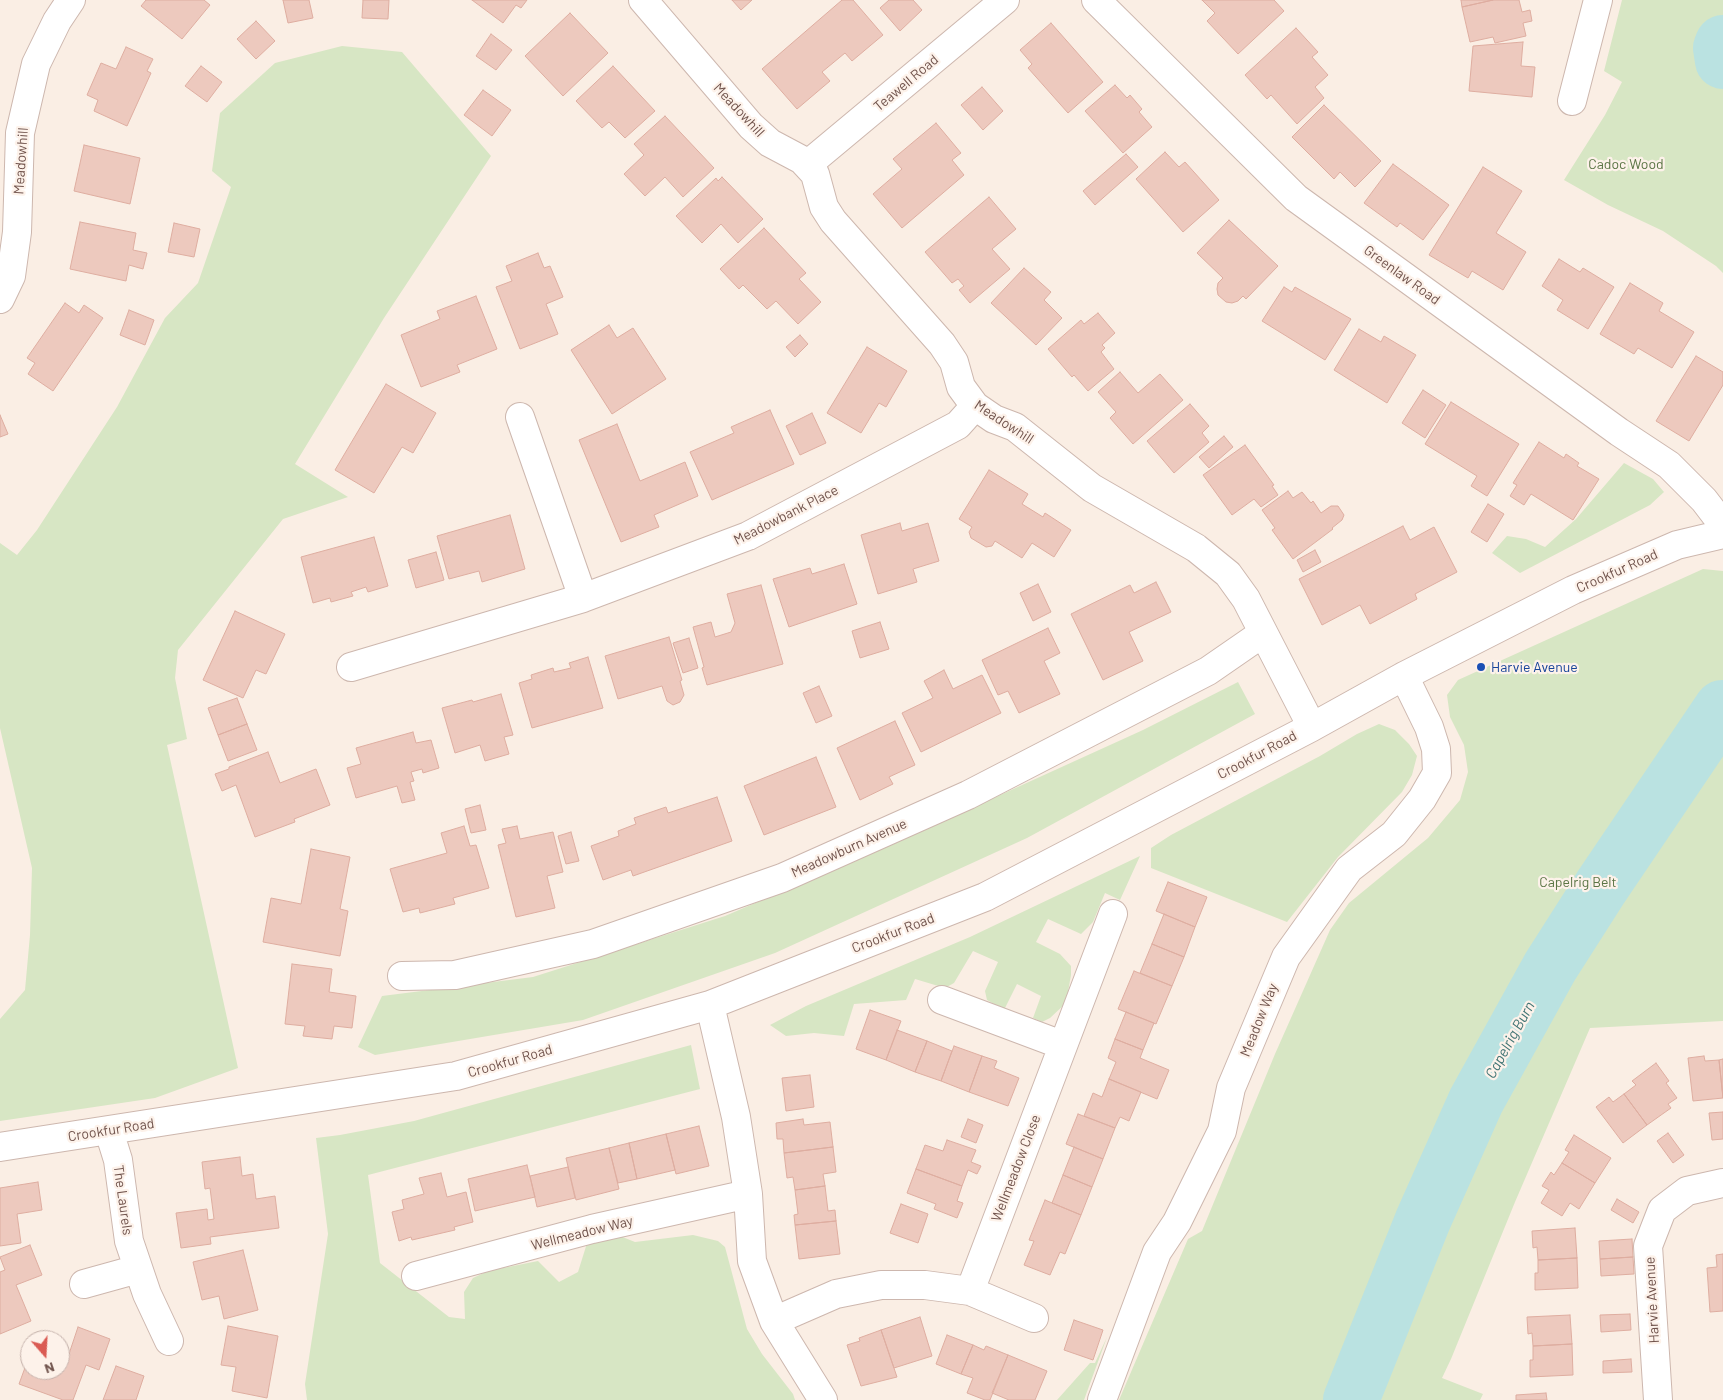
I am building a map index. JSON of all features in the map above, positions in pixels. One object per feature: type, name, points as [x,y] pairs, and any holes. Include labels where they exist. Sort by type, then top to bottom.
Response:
[{"type":"street","name":"Meadowhill","points":[[0,299],[11,276],[16,232],[20,133],[36,64],[57,21],[72,0]]},
{"type":"street","name":"Meadowhill","points":[[643,0],[751,126],[770,143],[802,160],[815,174],[824,206],[833,221],[942,344],[954,362],[961,387],[975,406],[994,419],[1015,427],[1092,488],[1196,548],[1228,574],[1246,599],[1312,727]]},
{"type":"street","name":"Teawell Road","points":[[807,165],[1005,0]]},
{"type":"street","name":"Greenlaw Road","points":[[1096,0],[1296,198],[1618,432],[1669,465],[1704,500],[1720,521],[1723,529]]},
{"type":"street","points":[[1572,101],[1598,0]]},
{"type":"street","name":"Meadowbank Place","points":[[351,667],[583,598],[748,536],[958,425],[975,406]]},
{"type":"street","points":[[520,417],[583,598]]},
{"type":"street","name":"Crookfur Road","points":[[0,1147],[456,1076],[710,1005],[985,897],[1312,727],[1404,676],[1573,590],[1677,545],[1723,534]]},
{"type":"street","name":"Meadowburn Avenue","points":[[402,976],[455,975],[593,944],[782,878],[976,790],[1208,671],[1263,633]]},
{"type":"street","name":"Meadow Way","points":[[1102,1400],[1157,1252],[1177,1222],[1222,1131],[1232,1088],[1286,957],[1349,869],[1394,834],[1422,799],[1438,773],[1436,749],[1429,727],[1404,676]]},
{"type":"street","name":"Wellmeadow Close","points":[[970,1291],[1112,914]]},
{"type":"street","points":[[942,1000],[1062,1045]]},
{"type":"street","points":[[710,1005],[736,1117],[748,1194],[752,1260],[774,1321],[823,1400]]},
{"type":"street","name":"The Laurels","points":[[109,1131],[118,1160],[129,1241],[146,1294],[169,1341]]},
{"type":"street","name":"Harvie Avenue","points":[[1658,1400],[1648,1246],[1662,1210],[1687,1191],[1723,1183]]},
{"type":"street","name":"Wellmeadow Way","points":[[416,1276],[592,1229],[748,1194]]},
{"type":"street","points":[[84,1284],[138,1269]]},
{"type":"street","points":[[774,1321],[836,1294],[881,1285],[925,1285],[970,1291],[1034,1318]]},
{"type":"green space","name":"Cadoc Wood","points":[[1622,0],[1723,0],[1723,273],[1716,266],[1663,231],[1608,205],[1564,180],[1605,115],[1622,82],[1604,71]]},
{"type":"green space","points":[[342,46],[402,52],[491,156],[384,318],[295,464],[348,497],[283,519],[178,650],[175,678],[187,739],[167,745],[238,1068],[155,1098],[0,1121],[0,1019],[25,990],[30,935],[32,868],[0,728],[0,543],[17,555],[37,530],[117,407],[165,318],[198,283],[231,187],[212,171],[220,113],[275,63]]},
{"type":"green space","points":[[1624,463],[1653,479],[1664,492],[1650,505],[1520,573],[1492,553],[1507,536],[1526,539],[1545,547],[1576,519]]},
{"type":"green space","name":"Capelrig Belt","points":[[1703,569],[1723,571],[1723,1021],[1590,1028],[1442,1378],[1483,1394],[1480,1400],[1119,1400],[1188,1239],[1202,1231],[1275,1054],[1330,930],[1349,903],[1428,838],[1460,800],[1468,772],[1464,745],[1450,717],[1447,695],[1458,680]]},
{"type":"green space","points":[[1238,682],[1255,714],[1027,838],[775,953],[583,1020],[375,1055],[358,1047],[382,996],[533,977],[725,916],[888,846],[1143,730]]},
{"type":"green space","points":[[1379,724],[1395,730],[1409,744],[1417,756],[1412,775],[1402,792],[1338,857],[1287,922],[1151,868],[1151,848],[1171,835],[1320,756],[1357,734]]},
{"type":"green space","points":[[1140,856],[1120,900],[1105,893],[1093,922],[1081,934],[1048,919],[1036,942],[1060,954],[1071,966],[1071,975],[1066,1003],[1050,1018],[1042,1022],[1033,1018],[1041,996],[1017,984],[1004,1010],[987,1000],[985,991],[998,962],[973,951],[954,983],[945,988],[915,979],[906,1000],[854,1004],[844,1036],[814,1033],[786,1036],[770,1025],[806,1006],[970,937]]},
{"type":"green space","points":[[691,1045],[700,1089],[368,1175],[380,1263],[449,1317],[465,1319],[464,1292],[473,1278],[488,1271],[538,1261],[559,1282],[578,1272],[588,1240],[610,1240],[620,1236],[635,1242],[693,1235],[718,1241],[725,1247],[747,1329],[762,1354],[793,1394],[795,1400],[307,1400],[305,1384],[328,1234],[316,1138],[414,1121]]},
{"type":"green space","points":[[1107,1337],[1084,1400],[1057,1400],[1090,1363],[1095,1363]]},
{"type":"building","points":[[146,0],[204,0],[210,5],[182,39],[141,6]]},
{"type":"building","points":[[283,0],[309,0],[313,18],[288,23]]},
{"type":"building","points":[[363,0],[389,0],[388,19],[362,18]]},
{"type":"building","points":[[472,0],[527,0],[521,8],[516,5],[503,23]]},
{"type":"building","points":[[732,0],[752,0],[741,10]]},
{"type":"building","points":[[842,0],[853,0],[883,35],[852,61],[845,53],[822,72],[830,81],[797,109],[762,69]]},
{"type":"building","points":[[889,0],[913,0],[922,10],[900,31],[880,8]]},
{"type":"building","points":[[1202,0],[1274,0],[1284,11],[1238,54],[1207,21],[1215,13]]},
{"type":"building","points":[[1461,0],[1493,0],[1462,7]]},
{"type":"building","points":[[1493,0],[1519,0],[1522,12],[1530,10],[1532,21],[1523,23],[1526,36],[1495,43],[1493,37],[1470,42],[1462,7]]},
{"type":"building","points":[[570,13],[608,53],[563,96],[525,56]]},
{"type":"building","points":[[256,21],[275,41],[256,59],[237,39]]},
{"type":"building","points":[[1051,23],[1103,82],[1068,113],[1028,68],[1032,64],[1020,50]]},
{"type":"building","points":[[1296,28],[1318,52],[1312,57],[1328,75],[1315,87],[1324,98],[1297,124],[1271,95],[1267,99],[1245,75]]},
{"type":"building","points":[[491,34],[512,50],[496,70],[476,56]]},
{"type":"building","points":[[1523,42],[1521,66],[1535,67],[1532,97],[1469,91],[1473,46]]},
{"type":"building","points":[[126,47],[153,59],[147,71],[151,73],[127,126],[94,111],[98,100],[87,95],[101,63],[116,69]]},
{"type":"building","points":[[201,66],[222,82],[207,102],[185,86]]},
{"type":"building","points":[[613,66],[655,111],[625,138],[609,122],[602,128],[576,101]]},
{"type":"building","points":[[1115,85],[1127,98],[1130,95],[1142,109],[1139,112],[1152,127],[1123,153],[1085,111]]},
{"type":"building","points":[[982,87],[1003,111],[983,130],[961,105]]},
{"type":"building","points":[[483,90],[511,110],[492,136],[464,115]]},
{"type":"building","points":[[1324,105],[1381,161],[1355,187],[1340,172],[1334,179],[1292,137]]},
{"type":"building","points":[[665,116],[714,168],[683,197],[665,177],[645,196],[624,174],[644,155],[634,144]]},
{"type":"building","points":[[936,123],[961,153],[952,160],[964,175],[902,228],[873,194],[902,169],[893,159]]},
{"type":"building","points":[[84,145],[140,158],[130,204],[74,191]]},
{"type":"building","points":[[1165,152],[1179,167],[1185,162],[1219,200],[1183,232],[1136,179]]},
{"type":"building","points":[[1126,154],[1138,167],[1095,205],[1083,191]]},
{"type":"building","points":[[1393,164],[1449,205],[1423,240],[1400,223],[1397,227],[1364,203]]},
{"type":"building","points":[[1483,167],[1522,191],[1496,233],[1526,252],[1503,290],[1472,271],[1468,278],[1429,255]]},
{"type":"building","points":[[722,177],[763,219],[738,243],[721,224],[702,243],[676,216],[716,178],[718,181]]},
{"type":"building","points":[[989,197],[1016,229],[992,249],[1010,269],[970,303],[959,290],[964,286],[958,279],[952,283],[925,252]]},
{"type":"building","points":[[1229,220],[1278,266],[1246,299],[1243,296],[1238,301],[1232,303],[1226,302],[1218,295],[1218,283],[1223,278],[1197,253]]},
{"type":"building","points":[[80,222],[136,233],[133,250],[147,253],[143,269],[129,265],[126,281],[70,269]]},
{"type":"building","points":[[174,223],[200,229],[194,257],[168,252]]},
{"type":"building","points":[[764,228],[806,273],[799,279],[821,302],[798,324],[776,301],[767,309],[743,285],[739,289],[720,269]]},
{"type":"building","points":[[538,253],[544,268],[550,266],[563,297],[546,304],[558,334],[520,349],[496,287],[512,281],[506,266]]},
{"type":"building","points":[[1559,259],[1580,272],[1583,268],[1614,287],[1588,329],[1557,310],[1563,300],[1542,286]]},
{"type":"building","points":[[1024,268],[1051,292],[1044,300],[1062,318],[1036,345],[991,303]]},
{"type":"building","points":[[1630,283],[1663,303],[1659,311],[1694,332],[1672,368],[1638,348],[1634,354],[1600,334]]},
{"type":"building","points":[[1284,287],[1292,292],[1295,287],[1351,319],[1325,360],[1262,321]]},
{"type":"building","points":[[476,296],[497,349],[457,365],[460,372],[421,387],[401,335],[440,319],[437,311]]},
{"type":"building","points":[[65,303],[79,313],[84,305],[103,318],[53,391],[28,374],[35,363],[27,358]]},
{"type":"building","points":[[129,310],[154,320],[145,345],[120,335]]},
{"type":"building","points":[[1098,313],[1115,333],[1102,345],[1105,348],[1101,352],[1114,369],[1088,391],[1074,375],[1072,377],[1048,349],[1081,320],[1084,324]]},
{"type":"building","points":[[609,325],[617,338],[633,328],[666,379],[612,414],[571,350]]},
{"type":"building","points":[[1359,329],[1381,342],[1384,336],[1416,355],[1387,403],[1334,370]]},
{"type":"building","points":[[800,335],[808,344],[795,357],[786,347]]},
{"type":"building","points":[[867,347],[907,371],[886,407],[879,403],[861,433],[827,413]]},
{"type":"building","points":[[1696,356],[1723,372],[1723,385],[1689,441],[1656,421]]},
{"type":"building","points":[[1120,372],[1138,393],[1160,374],[1183,400],[1133,444],[1110,418],[1116,412],[1098,392]]},
{"type":"building","points":[[386,384],[436,413],[413,453],[402,447],[374,493],[335,470]]},
{"type":"building","points":[[1423,390],[1446,405],[1425,438],[1402,423]]},
{"type":"building","points":[[1451,402],[1519,444],[1487,496],[1471,486],[1477,476],[1425,444]]},
{"type":"building","points":[[1190,404],[1209,426],[1202,433],[1209,442],[1174,473],[1147,441]]},
{"type":"building","points":[[770,410],[794,464],[712,500],[690,452],[734,433],[731,427]]},
{"type":"building","points":[[812,413],[826,443],[800,455],[786,426]]},
{"type":"building","points":[[0,415],[8,434],[0,437]]},
{"type":"building","points":[[617,424],[640,481],[685,462],[698,496],[654,515],[659,527],[621,542],[579,440]]},
{"type":"building","points":[[1224,436],[1233,447],[1209,468],[1199,457]]},
{"type":"building","points":[[1539,442],[1564,458],[1566,454],[1579,463],[1577,466],[1599,479],[1573,520],[1531,494],[1524,505],[1510,496],[1517,485],[1513,483]]},
{"type":"building","points":[[1245,445],[1274,485],[1272,486],[1278,495],[1261,507],[1254,499],[1232,515],[1203,475]]},
{"type":"building","points":[[989,470],[1028,494],[1022,504],[1043,517],[1045,513],[1071,530],[1054,557],[1032,543],[1022,558],[995,541],[992,546],[986,547],[971,538],[969,532],[972,527],[959,519]]},
{"type":"building","points":[[1288,491],[1293,498],[1302,492],[1311,503],[1313,501],[1321,513],[1331,506],[1338,506],[1344,515],[1342,520],[1333,529],[1293,559],[1272,530],[1275,528],[1262,510]]},
{"type":"building","points":[[1488,504],[1504,514],[1487,542],[1471,532]]},
{"type":"building","points":[[510,515],[525,569],[482,582],[479,571],[449,579],[437,536]]},
{"type":"building","points":[[900,523],[902,531],[928,523],[939,561],[913,569],[917,582],[878,594],[861,535]]},
{"type":"building","points":[[1403,526],[1410,540],[1434,527],[1457,572],[1415,594],[1417,599],[1370,624],[1360,605],[1322,625],[1299,579]]},
{"type":"building","points":[[374,537],[388,586],[368,592],[366,587],[351,592],[353,596],[331,602],[330,598],[313,603],[301,557]]},
{"type":"building","points":[[1315,550],[1321,562],[1303,572],[1297,560]]},
{"type":"building","points":[[436,552],[444,580],[416,588],[408,560]]},
{"type":"building","points":[[844,564],[857,604],[789,627],[773,579],[810,568],[812,574]]},
{"type":"building","points":[[1156,582],[1171,612],[1129,632],[1143,661],[1103,680],[1071,614],[1130,585],[1134,593]]},
{"type":"building","points":[[1038,584],[1051,612],[1033,621],[1020,593]]},
{"type":"building","points":[[761,585],[783,664],[707,685],[693,627],[711,622],[715,637],[731,632],[735,623],[727,594]]},
{"type":"building","points":[[235,611],[285,634],[266,674],[256,670],[243,698],[203,680]]},
{"type":"building","points":[[880,622],[889,649],[860,658],[852,631]]},
{"type":"building","points":[[1048,628],[1060,653],[1044,661],[1060,694],[1019,713],[1008,691],[998,695],[982,660]]},
{"type":"building","points":[[669,637],[682,680],[680,681],[684,695],[680,702],[673,705],[667,701],[662,686],[618,699],[605,656]]},
{"type":"building","points":[[689,638],[698,668],[683,673],[673,643]]},
{"type":"building","points":[[588,657],[603,708],[532,728],[519,683],[532,679],[531,675],[553,668],[554,672],[571,668],[569,663]]},
{"type":"building","points":[[944,670],[953,689],[982,675],[1001,713],[921,752],[902,713],[933,698],[924,681]]},
{"type":"building","points":[[819,686],[832,716],[816,723],[803,693]]},
{"type":"building","points":[[501,694],[513,735],[504,737],[509,754],[485,761],[480,745],[455,753],[442,708]]},
{"type":"building","points":[[237,698],[247,724],[218,735],[208,708]]},
{"type":"building","points":[[895,721],[915,765],[889,777],[893,784],[860,800],[837,748]]},
{"type":"building","points":[[247,724],[257,750],[228,761],[218,735]]},
{"type":"building","points":[[413,732],[416,743],[431,740],[439,768],[423,773],[422,769],[411,772],[414,781],[410,782],[415,800],[402,803],[397,786],[356,798],[347,768],[361,764],[356,748]]},
{"type":"building","points":[[268,752],[280,783],[316,769],[330,805],[294,819],[295,822],[255,837],[236,785],[222,791],[215,774]]},
{"type":"building","points":[[816,757],[836,807],[764,835],[744,786]]},
{"type":"building","points":[[717,797],[732,841],[633,876],[631,870],[603,880],[591,846],[619,836],[618,831],[636,824],[634,818],[666,807],[668,813]]},
{"type":"building","points":[[480,805],[486,830],[471,833],[465,809]]},
{"type":"building","points":[[464,826],[470,846],[476,845],[489,888],[453,898],[455,904],[420,913],[419,908],[403,912],[390,869],[447,853],[441,833]]},
{"type":"building","points":[[517,826],[520,839],[553,832],[563,872],[547,876],[555,908],[516,917],[498,845],[506,843],[502,829]]},
{"type":"building","points":[[571,832],[579,861],[566,864],[558,836]]},
{"type":"building","points":[[311,849],[350,857],[340,909],[348,911],[340,956],[263,942],[271,898],[301,904]]},
{"type":"building","points":[[1168,882],[1207,897],[1195,927],[1156,911]]},
{"type":"building","points":[[1164,914],[1195,927],[1184,957],[1152,944]]},
{"type":"building","points":[[1152,944],[1184,957],[1172,986],[1140,973]]},
{"type":"building","points":[[292,964],[332,969],[329,992],[356,996],[352,1028],[334,1026],[332,1039],[303,1036],[305,1026],[285,1024]]},
{"type":"building","points":[[1134,971],[1172,986],[1156,1024],[1118,1009]]},
{"type":"building","points":[[870,1010],[901,1021],[886,1060],[856,1049]]},
{"type":"building","points":[[1126,1012],[1154,1023],[1143,1050],[1115,1039]]},
{"type":"building","points":[[897,1030],[927,1041],[915,1072],[886,1060]]},
{"type":"building","points":[[1115,1039],[1143,1050],[1140,1058],[1169,1070],[1157,1099],[1109,1079],[1116,1062],[1108,1058]]},
{"type":"building","points":[[927,1041],[952,1051],[941,1081],[915,1072]]},
{"type":"building","points":[[954,1046],[982,1056],[969,1092],[941,1081]]},
{"type":"building","points":[[982,1056],[997,1061],[994,1068],[1019,1078],[1008,1106],[969,1092]]},
{"type":"building","points":[[1704,1056],[1705,1061],[1719,1060],[1723,1098],[1693,1101],[1688,1058]]},
{"type":"building","points":[[1723,1059],[1723,1098],[1719,1060]]},
{"type":"building","points":[[1656,1063],[1669,1081],[1666,1083],[1677,1098],[1668,1104],[1671,1108],[1647,1125],[1624,1094],[1636,1085],[1632,1081]]},
{"type":"building","points":[[810,1075],[814,1107],[786,1111],[782,1078]]},
{"type":"building","points":[[1109,1079],[1141,1092],[1129,1121],[1120,1117],[1115,1128],[1084,1116],[1093,1093],[1102,1097]]},
{"type":"building","points":[[1624,1094],[1647,1125],[1623,1143],[1596,1107],[1609,1097],[1613,1102]]},
{"type":"building","points":[[1723,1112],[1723,1139],[1712,1140],[1709,1113]]},
{"type":"building","points":[[1078,1114],[1115,1128],[1103,1159],[1066,1144]]},
{"type":"building","points":[[803,1119],[804,1125],[830,1122],[833,1147],[784,1153],[783,1139],[777,1139],[776,1123]]},
{"type":"building","points":[[968,1119],[983,1125],[976,1143],[961,1137]]},
{"type":"building","points":[[699,1126],[709,1166],[676,1174],[666,1134]]},
{"type":"building","points":[[1668,1133],[1684,1155],[1673,1163],[1657,1141]]},
{"type":"building","points":[[666,1134],[675,1170],[637,1179],[629,1143]]},
{"type":"building","points":[[1574,1135],[1611,1158],[1595,1183],[1562,1163],[1569,1152],[1565,1150]]},
{"type":"building","points":[[947,1140],[976,1150],[971,1162],[981,1166],[977,1174],[968,1170],[962,1186],[916,1169],[925,1145],[943,1151]]},
{"type":"building","points":[[629,1143],[637,1179],[618,1183],[609,1148]]},
{"type":"building","points":[[833,1147],[836,1172],[823,1174],[825,1186],[795,1190],[793,1177],[787,1178],[784,1153]]},
{"type":"building","points":[[1074,1147],[1103,1159],[1092,1187],[1063,1175]]},
{"type":"building","points":[[609,1148],[619,1189],[576,1200],[566,1158]]},
{"type":"building","points":[[240,1157],[242,1176],[253,1174],[256,1199],[275,1196],[279,1228],[210,1237],[211,1244],[181,1248],[176,1213],[207,1209],[208,1220],[214,1219],[210,1188],[205,1189],[202,1162]]},
{"type":"building","points":[[1562,1163],[1595,1183],[1579,1209],[1570,1203],[1562,1216],[1541,1203],[1549,1190],[1542,1186],[1551,1172],[1554,1175]]},
{"type":"building","points":[[527,1165],[535,1197],[475,1211],[468,1179]]},
{"type":"building","points":[[568,1167],[575,1198],[537,1207],[530,1176]]},
{"type":"building","points":[[916,1169],[962,1186],[957,1201],[963,1203],[957,1218],[934,1209],[936,1204],[907,1193]]},
{"type":"building","points":[[441,1173],[447,1197],[466,1192],[473,1222],[454,1227],[455,1230],[412,1240],[411,1237],[399,1241],[392,1212],[404,1209],[402,1200],[424,1194],[419,1178]]},
{"type":"building","points":[[1063,1175],[1092,1187],[1081,1215],[1052,1203]]},
{"type":"building","points":[[38,1182],[42,1210],[17,1214],[21,1243],[0,1246],[0,1188]]},
{"type":"building","points":[[825,1186],[828,1211],[835,1210],[836,1221],[795,1225],[794,1215],[798,1214],[795,1190]]},
{"type":"building","points":[[1617,1199],[1639,1212],[1633,1223],[1611,1210]]},
{"type":"building","points":[[1045,1200],[1081,1215],[1065,1254],[1060,1252],[1050,1275],[1024,1265],[1034,1241],[1029,1240]]},
{"type":"building","points":[[901,1204],[928,1214],[918,1243],[890,1233]]},
{"type":"building","points":[[836,1221],[840,1254],[799,1259],[795,1225]]},
{"type":"building","points":[[1575,1228],[1577,1258],[1538,1260],[1537,1247],[1533,1248],[1532,1231]]},
{"type":"building","points":[[1632,1239],[1633,1257],[1600,1259],[1599,1241]]},
{"type":"building","points":[[30,1245],[42,1275],[16,1285],[31,1321],[0,1334],[0,1272],[5,1270],[0,1257]]},
{"type":"building","points":[[243,1250],[258,1310],[224,1319],[219,1296],[202,1300],[193,1262]]},
{"type":"building","points":[[1723,1254],[1723,1311],[1710,1312],[1707,1268],[1717,1267],[1716,1255]]},
{"type":"building","points":[[1633,1257],[1634,1274],[1601,1276],[1600,1259]]},
{"type":"building","points":[[1577,1258],[1578,1288],[1535,1290],[1535,1273],[1538,1273],[1538,1260]]},
{"type":"building","points":[[1630,1314],[1631,1330],[1601,1332],[1600,1315]]},
{"type":"building","points":[[1570,1315],[1572,1344],[1533,1346],[1532,1333],[1528,1334],[1527,1317]]},
{"type":"building","points":[[920,1317],[932,1356],[894,1368],[881,1330]]},
{"type":"building","points":[[1074,1320],[1103,1330],[1093,1360],[1064,1350]]},
{"type":"building","points":[[228,1326],[278,1336],[267,1398],[232,1391],[236,1367],[221,1365]]},
{"type":"building","points":[[78,1327],[110,1339],[99,1370],[86,1365],[73,1400],[63,1400],[19,1384],[20,1380],[70,1380],[70,1351]]},
{"type":"building","points":[[881,1330],[897,1377],[861,1386],[847,1345],[860,1341],[859,1338]]},
{"type":"building","points":[[947,1335],[973,1345],[961,1374],[936,1364]]},
{"type":"building","points":[[1572,1344],[1573,1375],[1530,1377],[1530,1360],[1533,1360],[1533,1346]]},
{"type":"building","points":[[973,1345],[984,1350],[986,1346],[1008,1355],[990,1400],[967,1393],[973,1378],[961,1374]]},
{"type":"building","points":[[1008,1355],[1047,1371],[1035,1400],[1009,1400],[992,1393]]},
{"type":"building","points":[[1631,1359],[1632,1372],[1603,1373],[1603,1361]]},
{"type":"building","points":[[116,1366],[144,1376],[136,1400],[103,1400]]},
{"type":"building","points":[[1546,1393],[1547,1400],[1516,1400],[1516,1395]]},
{"type":"waterway","name":"Capelrig Burn","points":[[1723,43],[1721,48],[1723,61]]},
{"type":"waterway","name":"Capelrig Burn","points":[[1351,1400],[1423,1220],[1476,1101],[1550,967],[1601,887],[1722,708]]},
{"type":"place","name":"Harvie Avenue","points":[[1481,667]]}]
